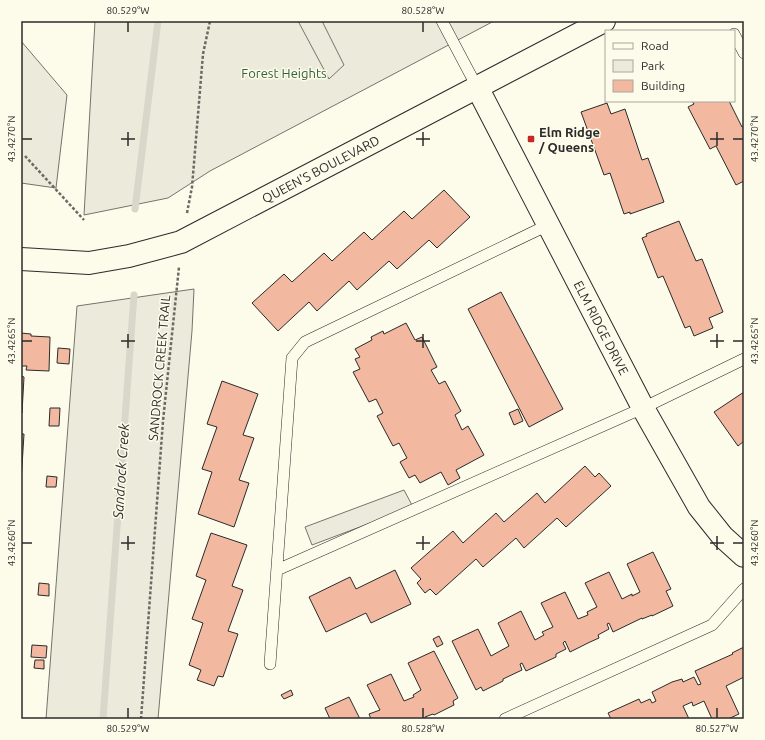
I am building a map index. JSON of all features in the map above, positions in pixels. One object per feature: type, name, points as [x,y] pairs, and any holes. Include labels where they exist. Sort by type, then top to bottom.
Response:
[{"type":"street","name":"QUEEN'S BOULEVARD","points":[[21,259],[89,263],[129,256],[181,242],[604,21]]},
{"type":"street","name":"ELM RIDGE DRIVE","points":[[477,87],[643,408],[699,507],[723,537],[744,556]]},
{"type":"lane","points":[[442,21],[477,87]]},
{"type":"lane","points":[[735,36],[744,53]]},
{"type":"lane","points":[[270,664],[292,358],[305,342],[548,225]]},
{"type":"lane","points":[[277,570],[643,408],[744,359]]},
{"type":"lane","points":[[505,719],[712,625],[744,589]]},
{"type":"path","name":"SANDROCK CREEK TRAIL","points":[[141,719],[163,421],[181,242],[192,187],[203,54],[210,21]]},
{"type":"path","points":[[25,156],[84,220]]},
{"type":"green space","name":"Forest Heights","points":[[95,21],[494,21],[210,171],[168,198],[84,215]]},
{"type":"green space","points":[[194,289],[192,331],[158,719],[46,719],[77,306]]},
{"type":"shaded area","points":[[298,21],[322,21],[344,65],[329,79]]},
{"type":"shaded area","points":[[21,41],[67,95],[56,188],[21,183]]},
{"type":"shaded area","points":[[404,490],[413,507],[312,545],[305,527]]},
{"type":"building","points":[[693,102],[730,102],[742,127],[744,126],[744,181],[736,185],[716,146],[710,149],[688,107],[694,104]]},
{"type":"building","points":[[607,103],[611,114],[625,109],[642,160],[648,158],[664,202],[630,214],[630,212],[624,214],[610,173],[604,175],[581,112]]},
{"type":"building","points":[[444,190],[470,217],[437,248],[429,240],[397,269],[389,261],[357,290],[349,281],[317,311],[309,302],[278,331],[252,303],[284,274],[292,282],[324,253],[332,261],[364,232],[372,240],[404,211],[412,219]]},
{"type":"building","points":[[679,221],[696,261],[702,259],[723,312],[709,318],[713,328],[694,336],[690,326],[685,328],[663,276],[658,278],[642,238],[647,236],[646,234]]},
{"type":"building","points":[[501,292],[563,409],[529,427],[468,309]]},
{"type":"building","points":[[406,323],[415,340],[422,337],[437,367],[431,370],[439,384],[445,381],[461,411],[455,415],[462,430],[468,426],[484,455],[456,470],[460,478],[448,485],[441,472],[420,483],[415,475],[409,478],[400,462],[407,458],[399,443],[393,446],[377,416],[383,413],[376,399],[369,402],[353,372],[360,369],[355,359],[360,357],[355,349],[372,340],[371,337],[383,331],[384,334]]},
{"type":"building","points":[[21,333],[31,334],[31,336],[50,337],[49,371],[26,370],[27,366],[21,366]]},
{"type":"building","points":[[58,348],[70,349],[69,364],[57,363]]},
{"type":"building","points":[[21,376],[24,377],[22,413],[21,413]]},
{"type":"building","points":[[222,381],[258,394],[243,435],[254,438],[239,480],[249,483],[234,527],[198,514],[212,472],[202,469],[217,427],[207,424]]},
{"type":"building","points":[[744,392],[744,441],[738,446],[714,412]]},
{"type":"building","points":[[50,408],[60,408],[59,426],[49,426]]},
{"type":"building","points":[[518,409],[523,421],[514,425],[509,413]]},
{"type":"building","points":[[21,434],[24,434],[21,482]]},
{"type":"building","points":[[585,466],[595,477],[599,473],[611,486],[566,527],[557,518],[524,548],[516,538],[483,567],[476,559],[436,595],[430,589],[425,593],[417,583],[421,579],[411,568],[453,531],[463,543],[496,513],[504,522],[537,493],[545,503]]},
{"type":"building","points":[[47,476],[57,477],[56,487],[46,487]]},
{"type":"building","points":[[211,533],[247,545],[232,586],[243,590],[228,631],[238,634],[223,677],[218,676],[214,686],[197,680],[201,670],[189,665],[203,623],[192,619],[206,580],[196,576]]},
{"type":"building","points":[[653,552],[671,589],[666,591],[673,606],[652,616],[642,618],[613,632],[609,623],[607,624],[609,629],[598,635],[599,638],[570,652],[565,641],[563,643],[566,649],[556,654],[556,657],[526,671],[522,663],[520,664],[522,670],[483,691],[481,687],[476,690],[452,641],[478,629],[491,656],[509,646],[498,623],[521,611],[535,640],[544,635],[542,632],[553,627],[541,603],[565,592],[578,619],[588,615],[587,612],[597,607],[585,583],[609,572],[622,599],[632,594],[632,596],[640,592],[627,564]]},
{"type":"building","points":[[395,570],[411,604],[371,623],[366,613],[326,632],[309,597],[350,577],[356,589]]},
{"type":"building","points":[[39,583],[49,584],[49,596],[38,595]]},
{"type":"building","points":[[439,636],[443,644],[437,647],[433,639]]},
{"type":"building","points":[[32,645],[47,646],[46,658],[31,657]]},
{"type":"building","points":[[744,647],[744,677],[726,686],[739,714],[728,719],[712,719],[704,701],[693,706],[692,702],[683,706],[689,719],[611,719],[608,713],[639,699],[641,703],[650,699],[652,703],[656,701],[652,692],[672,682],[682,679],[683,682],[694,677],[698,685],[701,684],[695,671],[733,654],[732,653]]},
{"type":"building","points":[[434,651],[458,698],[453,701],[454,705],[434,715],[425,717],[426,719],[371,719],[369,714],[380,710],[367,685],[391,674],[404,701],[414,697],[413,695],[421,690],[408,663]]},
{"type":"building","points":[[35,660],[44,660],[44,669],[34,668]]},
{"type":"building","points":[[291,690],[293,695],[284,699],[281,695]]},
{"type":"building","points":[[349,697],[360,719],[330,719],[325,708]]},
{"type":"waterway","name":"Sandrock Creek","points":[[135,209],[158,21]]},
{"type":"waterway","name":"Sandrock Creek","points":[[103,719],[134,295]]},
{"type":"place","name":"Elm Ridge / Queens","points":[[531,139]]}]
